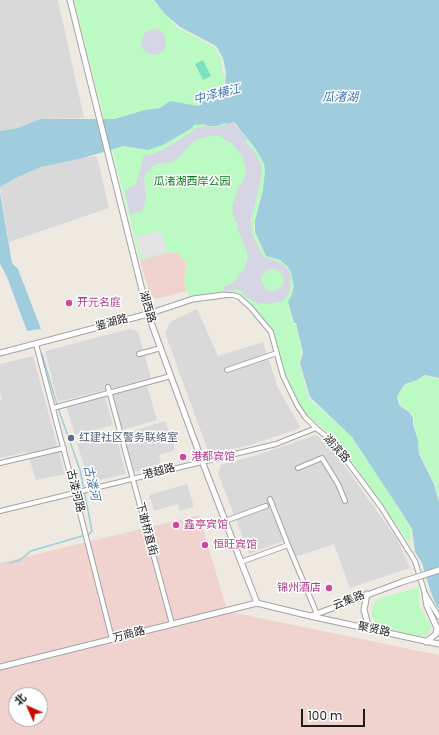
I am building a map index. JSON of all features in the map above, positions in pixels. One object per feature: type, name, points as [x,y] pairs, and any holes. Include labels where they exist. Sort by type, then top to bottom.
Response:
[{"type":"street","name":"湖西路","points":[[70,0],[148,314],[202,461],[257,603]]},
{"type":"street","name":"鉴湖路","points":[[0,353],[148,314],[193,299],[224,295]]},
{"type":"street","name":"湖滨路","points":[[224,295],[233,295],[239,298],[251,308],[271,332],[284,376],[297,406],[305,417],[332,441],[381,507],[415,561],[425,594],[439,617]]},
{"type":"street","name":"古溇河路","points":[[36,344],[56,407],[64,448],[112,639]]},
{"type":"street","points":[[139,354],[161,348]]},
{"type":"street","points":[[227,370],[277,353]]},
{"type":"street","points":[[56,407],[171,376]]},
{"type":"street","name":"下谢桥直街","points":[[108,387],[172,624]]},
{"type":"street","name":"港越路","points":[[0,511],[276,444],[316,428]]},
{"type":"street","points":[[0,463],[64,448]]},
{"type":"street","points":[[298,468],[322,458],[338,484],[345,501]]},
{"type":"street","points":[[270,499],[317,614]]},
{"type":"street","points":[[225,521],[266,506]]},
{"type":"street","points":[[241,562],[288,545]]},
{"type":"street","name":"云集路","points":[[257,603],[310,616],[366,594],[439,570]]},
{"type":"street","points":[[366,594],[364,610],[369,629]]},
{"type":"street","points":[[425,594],[427,606],[437,628],[436,634],[426,642]]},
{"type":"street","name":"万商路","points":[[0,667],[257,603]]},
{"type":"street","name":"聚贤路","points":[[310,616],[439,644]]},
{"type":"shaded area","points":[[0,0],[58,0],[84,118],[40,119],[18,128],[0,131]]},
{"type":"shaded area","points":[[156,29],[162,32],[166,37],[166,44],[164,50],[159,54],[152,55],[146,52],[142,47],[141,40],[144,34],[149,30]]},
{"type":"shaded area","points":[[233,122],[247,139],[245,141],[255,152],[261,164],[262,172],[251,226],[254,238],[263,256],[283,264],[289,271],[291,278],[290,291],[283,301],[266,304],[257,303],[246,297],[237,289],[224,292],[224,287],[234,282],[245,268],[248,257],[237,228],[238,223],[234,220],[232,207],[238,188],[245,176],[246,169],[243,159],[237,149],[231,143],[219,136],[210,136],[198,139],[172,162],[156,164],[146,172],[144,179],[146,197],[144,206],[142,211],[130,215],[125,191],[136,184],[144,155],[153,154],[166,148],[193,131],[192,129],[203,126],[217,127]],"holes":[[[273,269],[279,271],[283,277],[283,284],[279,289],[273,291],[266,289],[262,283],[262,276],[266,271]]]},
{"type":"shaded area","points":[[97,156],[109,208],[9,242],[0,187],[41,167]]},
{"type":"shaded area","points":[[159,231],[160,234],[162,233],[167,252],[142,258],[136,237]]},
{"type":"shaded area","points":[[171,252],[178,253],[187,264],[184,282],[187,291],[156,299],[150,294],[140,260]]},
{"type":"shaded area","points":[[197,309],[218,356],[263,342],[278,388],[301,428],[250,445],[215,453],[208,451],[165,333],[170,322]]},
{"type":"shaded area","points":[[129,329],[135,330],[139,334],[151,378],[58,402],[45,351]]},
{"type":"shaded area","points":[[33,356],[65,474],[36,480],[27,452],[0,458],[0,401],[2,400],[0,392],[0,364]]},
{"type":"shaded area","points":[[147,386],[157,420],[122,430],[113,394]]},
{"type":"shaded area","points":[[105,397],[113,425],[75,435],[66,406]]},
{"type":"shaded area","points":[[165,421],[175,450],[159,455],[161,465],[134,472],[123,434]]},
{"type":"shaded area","points":[[115,432],[126,474],[89,482],[77,443]]},
{"type":"shaded area","points":[[316,435],[331,447],[397,539],[410,568],[350,588],[334,544],[295,557],[288,539],[249,554],[218,473],[222,464],[254,456]]},
{"type":"shaded area","points":[[187,484],[194,507],[180,511],[178,504],[154,511],[149,495]]},
{"type":"shaded area","points":[[199,515],[227,610],[230,612],[439,655],[439,735],[0,735],[0,563]]},
{"type":"green space","name":"瓜渚湖西岸公园","points":[[74,0],[153,0],[177,27],[214,47],[222,59],[222,73],[225,73],[223,98],[234,124],[253,145],[267,164],[264,189],[255,216],[254,232],[266,255],[286,263],[294,276],[294,290],[288,303],[293,324],[296,324],[302,353],[299,363],[309,398],[357,442],[411,529],[410,544],[334,437],[306,415],[296,399],[286,376],[273,331],[240,294],[232,292],[189,296],[184,282],[187,264],[178,253],[171,252],[140,260]]},
{"type":"green space","points":[[203,60],[211,76],[203,80],[195,64]]},
{"type":"green space","points":[[425,376],[439,379],[439,498],[435,484],[420,454],[414,418],[411,413],[399,404],[398,395],[405,385]]},
{"type":"green space","points":[[419,587],[419,606],[431,626],[429,632],[423,637],[381,629],[371,614],[375,602],[381,598]]},
{"type":"water","name":"瓜渚湖","points":[[154,0],[439,0],[439,378],[425,375],[417,380],[405,384],[397,396],[399,405],[410,413],[413,418],[419,454],[434,484],[439,502],[439,609],[430,590],[422,563],[415,552],[412,529],[352,437],[310,397],[300,363],[303,353],[296,323],[294,323],[288,302],[294,286],[291,272],[280,260],[266,256],[255,232],[255,220],[263,190],[265,171],[264,163],[255,148],[234,122],[217,126],[208,126],[203,124],[194,125],[192,128],[163,145],[148,150],[124,146],[83,158],[41,167],[0,187],[0,131],[18,128],[40,119],[115,119],[145,110],[160,108],[170,101],[198,106],[204,101],[224,99],[226,73],[223,58],[216,46],[180,27],[165,14]]},
{"type":"water","points":[[0,192],[12,263],[18,269],[41,329],[27,331],[7,277],[0,264]]},
{"type":"waterway","name":"古溇河","points":[[10,563],[20,560],[31,551],[89,534],[92,531],[80,470],[58,408],[42,354]]},
{"type":"place","name":"开元名庭","points":[[69,303]]},
{"type":"place","name":"红建社区警务联络室","points":[[71,438]]},
{"type":"place","name":"港都宾馆","points":[[183,457]]},
{"type":"place","name":"鑫亭宾馆","points":[[176,525]]},
{"type":"place","name":"恒旺宾馆","points":[[205,545]]},
{"type":"place","name":"锦州酒店","points":[[329,588]]},
{"type":"water label","name":"中泽横江","points":[[217,95]]}]
